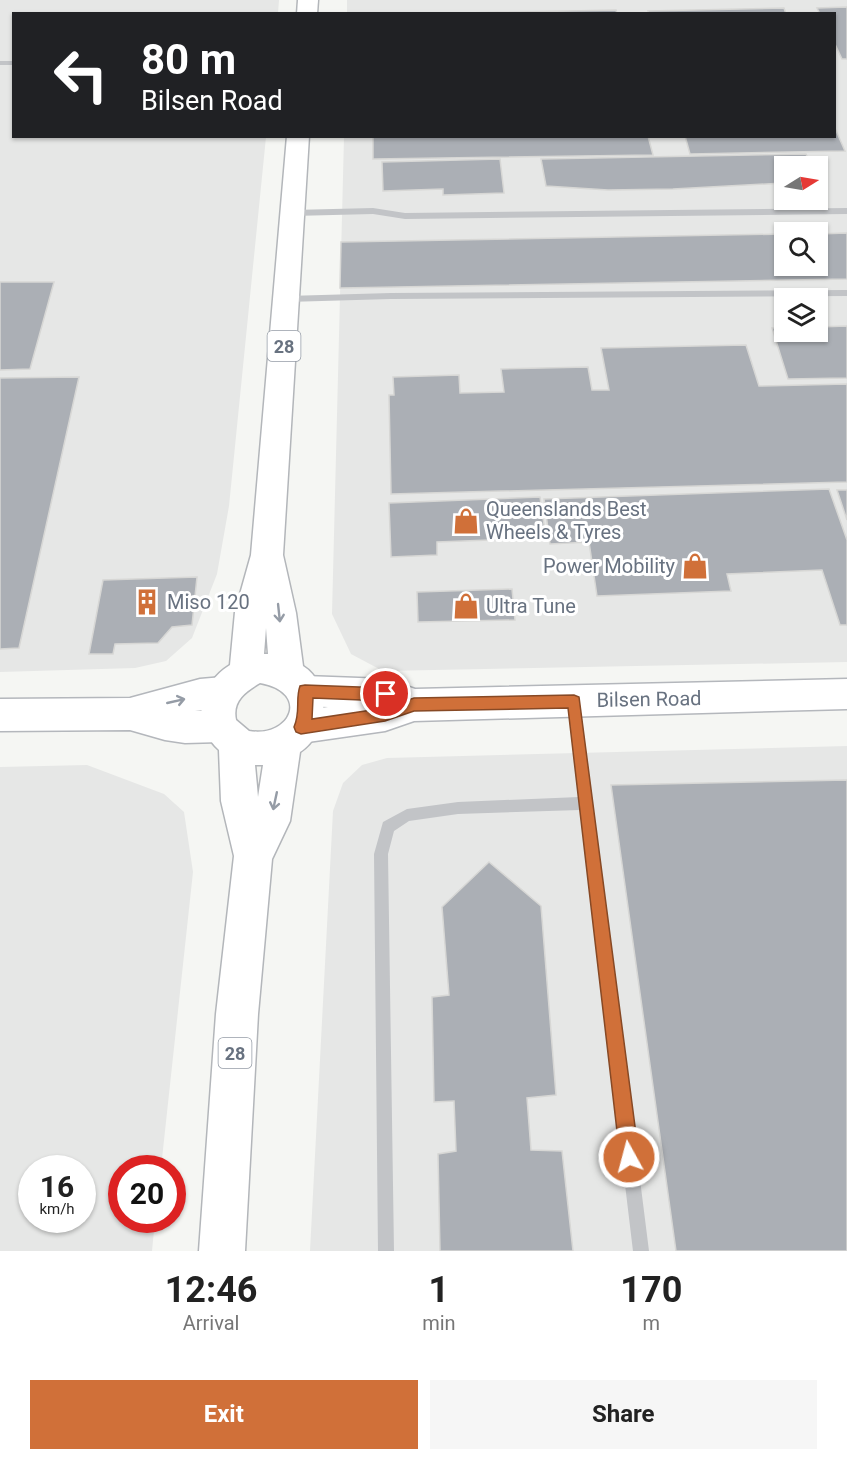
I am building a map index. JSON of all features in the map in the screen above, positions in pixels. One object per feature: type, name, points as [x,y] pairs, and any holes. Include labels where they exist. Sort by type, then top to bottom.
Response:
[{"type":"main road","name":"28","points":[[253,856],[241,814],[229,735],[219,703],[235,682],[246,642],[252,603],[267,555],[298,138]]},
{"type":"main road","name":"28","points":[[222,1251],[237,1014],[253,856],[271,821],[280,776],[292,735],[307,716],[286,652],[267,555]]},
{"type":"main road","points":[[0,716],[130,714],[200,694],[267,668],[296,682]]},
{"type":"main road","name":"Bilsen Road","points":[[296,682],[386,694],[414,705]]},
{"type":"main road","name":"Bilsen Road","points":[[292,735],[385,715],[414,705],[847,694]]},
{"type":"main road","points":[[130,714],[162,725],[229,735],[252,749],[267,749],[292,735]]},
{"type":"lane","points":[[292,213],[373,211],[405,216],[847,211]]},
{"type":"lane","points":[[287,299],[391,296],[847,293]]},
{"type":"lane","points":[[574,701],[641,1251]]},
{"type":"lane","points":[[386,1251],[381,854],[388,827],[407,815],[448,810],[586,803]]},
{"type":"shaded area","points":[[0,0],[279,0],[278,12],[12,12],[12,138],[266,138],[229,506],[217,574],[192,638],[166,661],[135,668],[0,672]]},
{"type":"shaded area","points":[[347,0],[847,0],[847,662],[383,671],[351,654],[332,614],[344,138],[836,138],[836,12],[347,12]]},
{"type":"shaded area","points":[[847,746],[847,1251],[310,1251],[333,811],[343,783],[362,765],[387,758]]},
{"type":"shaded area","points":[[87,765],[164,794],[184,812],[193,872],[162,1155],[108,1155],[108,1233],[154,1233],[152,1251],[0,1251],[0,767]]},
{"type":"building","points":[[847,7],[847,59],[842,59],[836,46],[836,12],[819,12],[817,8]]},
{"type":"building","points":[[784,8],[785,12],[648,12]]},
{"type":"building","points":[[616,10],[616,12],[516,12]]},
{"type":"building","points":[[836,131],[845,151],[690,154],[686,138],[836,138]]},
{"type":"building","points":[[373,138],[649,138],[653,155],[373,159]]},
{"type":"building","points":[[806,154],[807,156],[774,156],[774,184],[608,190],[546,186],[541,159]]},
{"type":"building","points":[[500,159],[504,193],[443,195],[443,189],[383,191],[382,162]]},
{"type":"building","points":[[847,233],[847,279],[340,288],[341,242],[774,234],[774,276],[828,276],[828,234]]},
{"type":"building","points":[[0,282],[54,282],[30,369],[0,370]]},
{"type":"building","points":[[847,326],[847,378],[788,379],[776,342],[828,342],[828,327]]},
{"type":"building","points":[[746,345],[759,386],[847,384],[847,482],[391,494],[389,395],[394,395],[393,377],[459,375],[460,393],[504,392],[501,369],[588,367],[592,390],[609,390],[601,348]]},
{"type":"building","points":[[79,377],[19,648],[0,649],[0,378]]},
{"type":"building","points":[[829,489],[847,540],[847,625],[840,625],[822,570],[727,574],[731,591],[597,596],[589,542],[550,544],[544,499]]},
{"type":"building","points":[[837,490],[847,490],[847,520]]},
{"type":"building","name":"Queenslands Best Wheels & Tyres","points":[[540,497],[546,538],[437,542],[437,555],[391,557],[389,503]]},
{"type":"building","name":"Miso 120","points":[[197,577],[192,625],[172,627],[158,643],[115,644],[113,654],[89,654],[103,580]]},
{"type":"building","name":"Ultra Tune","points":[[512,589],[515,620],[418,622],[417,592]]},
{"type":"building","points":[[847,780],[847,1251],[676,1251],[611,785]]},
{"type":"building","points":[[489,862],[541,906],[556,1095],[527,1098],[531,1150],[562,1151],[573,1251],[440,1251],[438,1154],[456,1151],[454,1101],[434,1102],[432,997],[449,995],[442,907]]},
{"type":"place","name":"Queenslands Best Wheels & Tyres","points":[[466,521]]},
{"type":"place","name":"Power Mobility","points":[[695,566]]},
{"type":"place","name":"Miso 120","points":[[147,602]]},
{"type":"place","name":"Ultra Tune","points":[[466,606]]},
{"type":"route","points":[[386,694],[305,691],[308,703],[307,716],[301,727],[385,715],[414,705],[574,701],[629,1157]]}]
